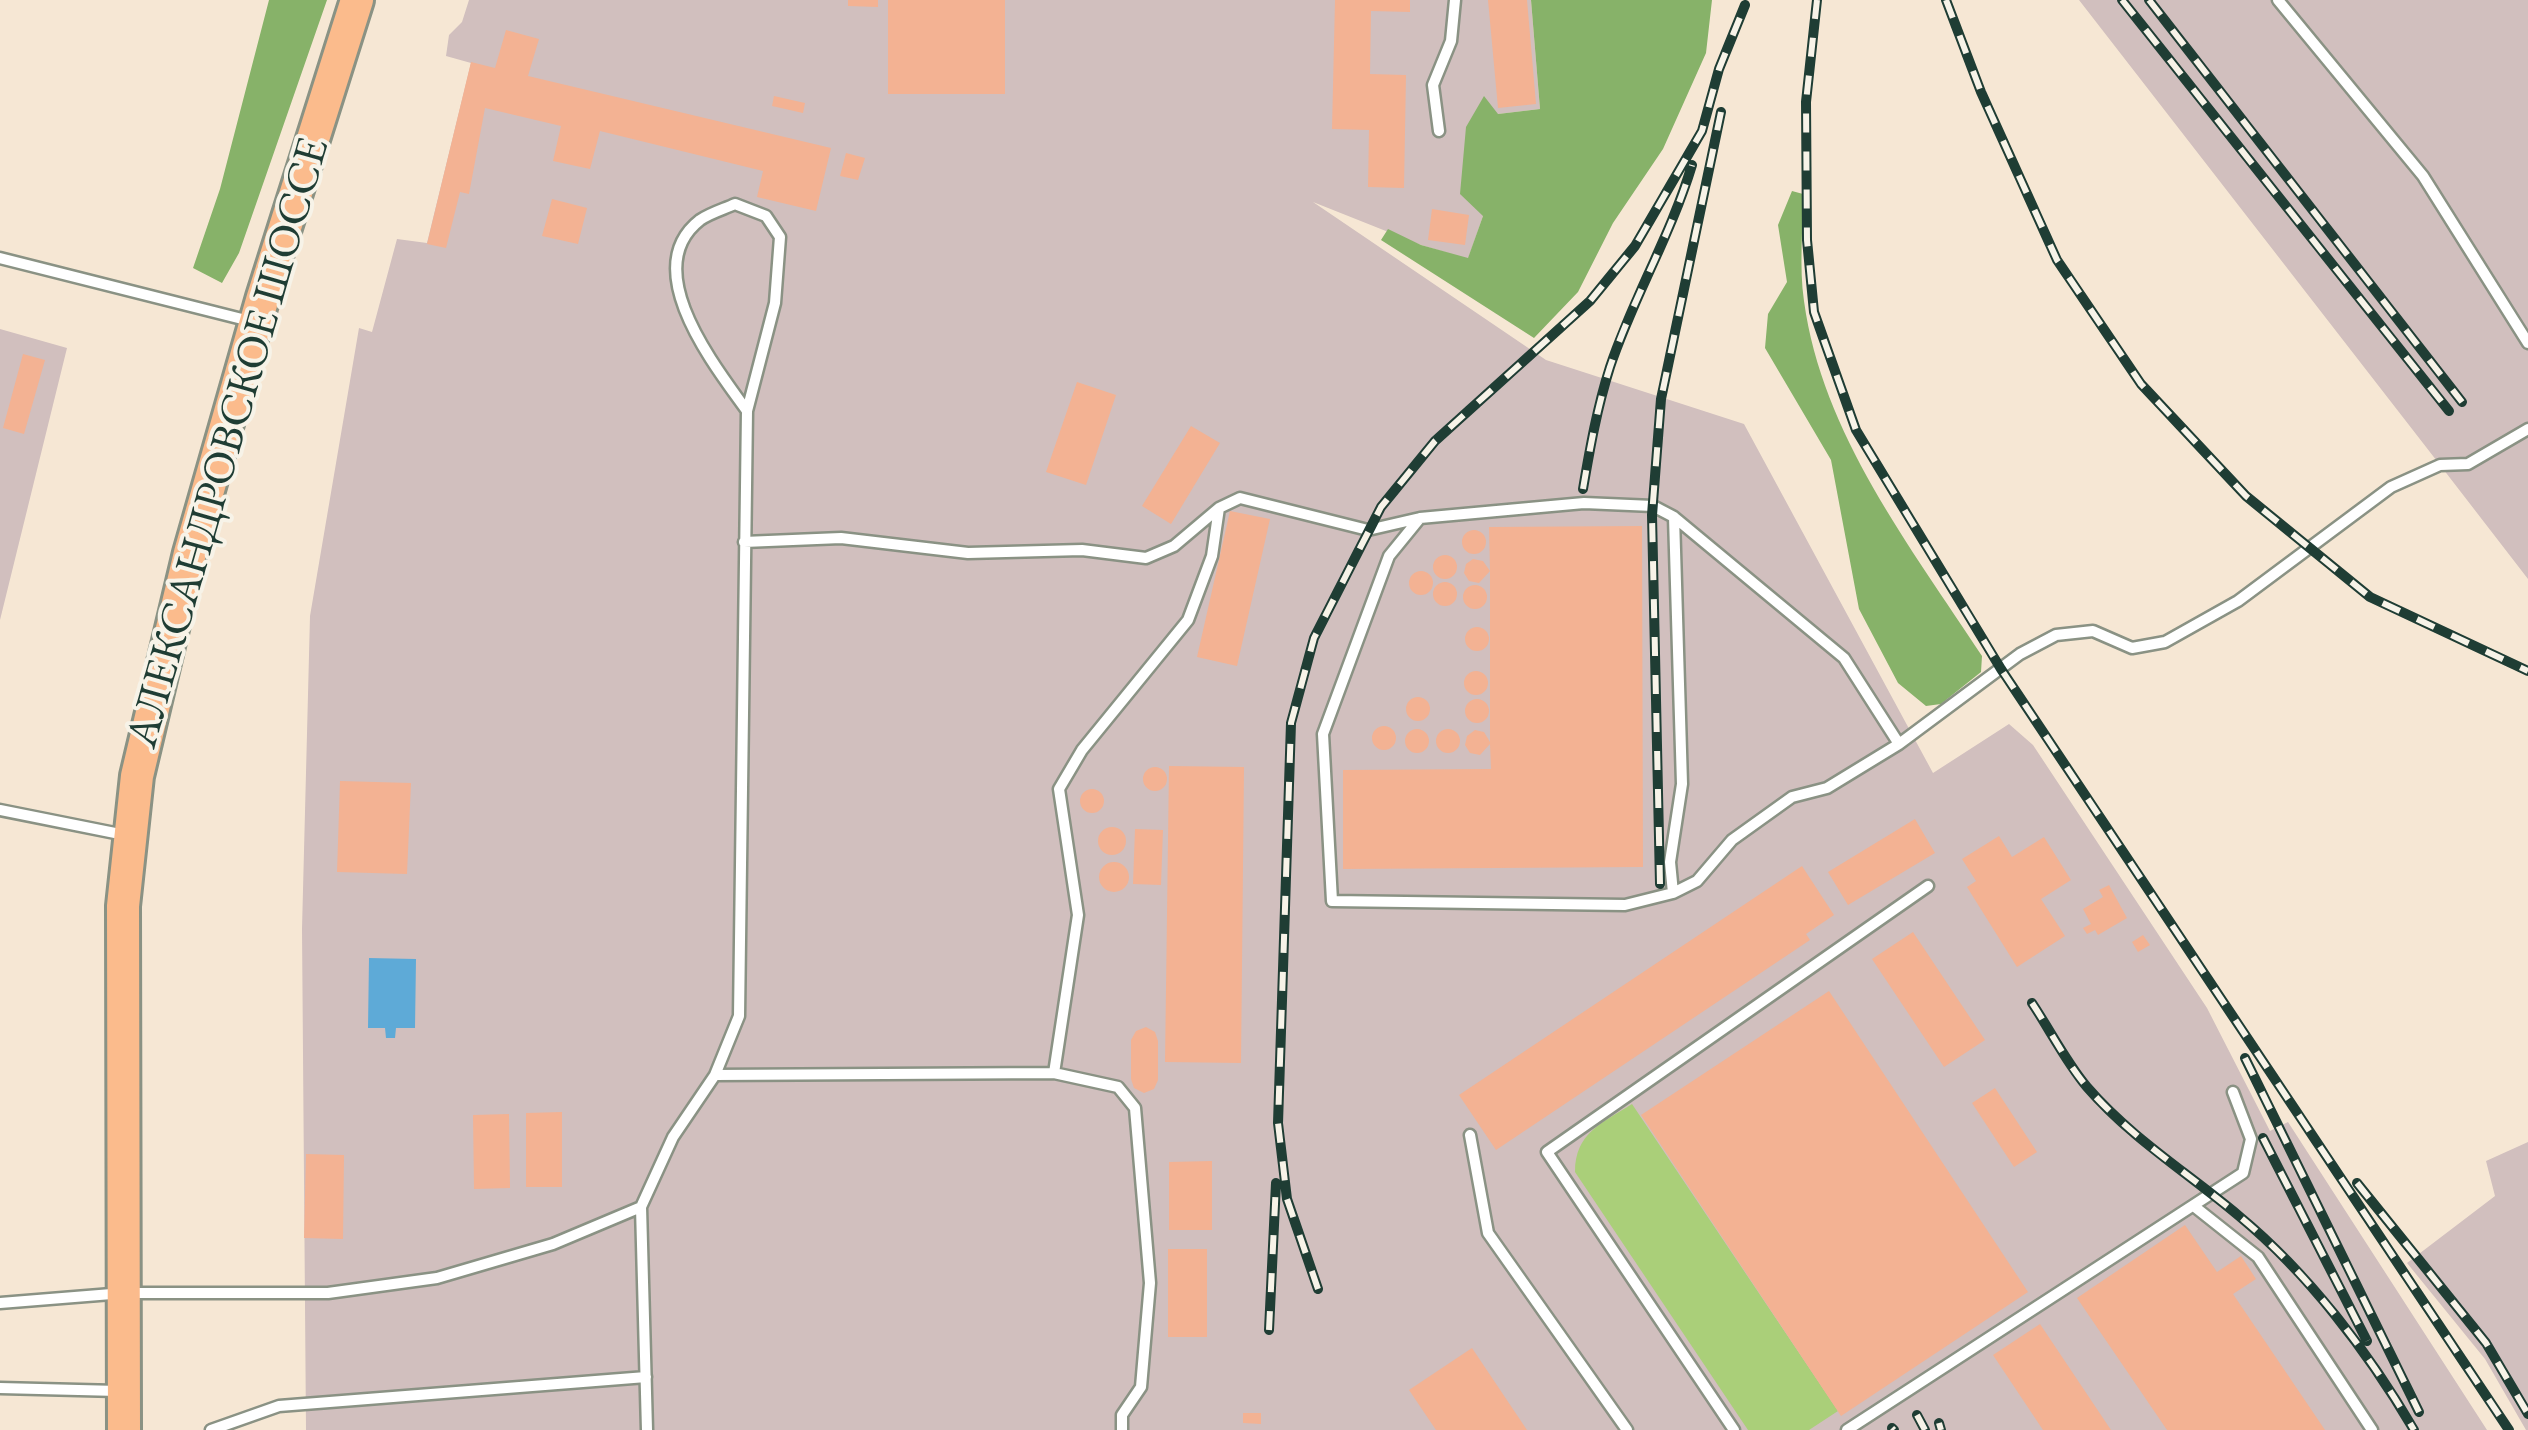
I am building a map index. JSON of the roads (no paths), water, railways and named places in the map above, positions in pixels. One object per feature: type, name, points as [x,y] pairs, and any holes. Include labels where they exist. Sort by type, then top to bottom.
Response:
[{"type":"main road","name":"АЛЕКСАНДРОВСКОЕ ШОССЕ","points":[[124,1430],[123,906],[137,776],[190,553],[256,323],[357,0]]},
{"type":"lane","points":[[1439,131],[1433,84],[1450,40],[1455,0]]},
{"type":"lane","points":[[2278,0],[2424,176],[2528,343]]},
{"type":"lane","points":[[647,1430],[641,1206],[673,1137],[715,1075],[739,1016],[746,411],[776,304],[780,237],[766,216],[735,204],[699,221],[680,248],[674,274],[680,300],[710,360],[746,411]]},
{"type":"lane","points":[[0,258],[256,323]]},
{"type":"lane","points":[[1420,518],[1388,556],[1322,734],[1332,902],[1625,905],[1673,893],[1697,881],[1732,840],[1792,797],[1827,788],[1899,744],[2020,654],[2056,636],[2093,631],[2132,648],[2165,642],[2238,601],[2391,487],[2440,465],[2468,464],[2528,429]]},
{"type":"lane","points":[[744,542],[841,538],[968,554],[1082,550],[1146,558],[1174,546],[1219,508],[1240,498],[1368,530],[1420,518],[1584,502],[1653,506],[1674,517],[1844,658],[1899,744]]},
{"type":"lane","points":[[1054,1073],[1078,916],[1059,789],[1082,750],[1188,620],[1212,556],[1219,508]]},
{"type":"lane","points":[[1673,893],[1670,862],[1682,784],[1674,517]]},
{"type":"lane","points":[[0,810],[130,837]]},
{"type":"lane","points":[[1734,1430],[1547,1152],[1928,886]]},
{"type":"lane","points":[[715,1075],[1054,1073],[1118,1087],[1135,1108],[1150,1283],[1141,1387],[1122,1415],[1122,1430]]},
{"type":"lane","points":[[1847,1430],[2243,1173],[2251,1139],[2233,1092]]},
{"type":"lane","points":[[1470,1135],[1488,1233],[1627,1430]]},
{"type":"lane","points":[[0,1303],[124,1292],[328,1293],[437,1278],[553,1244],[641,1206]]},
{"type":"lane","points":[[2194,1207],[2258,1257],[2372,1430]]},
{"type":"lane","points":[[212,1430],[279,1406],[646,1377]]},
{"type":"lane","points":[[0,1388],[124,1392]]},
{"type":"water","points":[[369,958],[416,959],[415,1028],[396,1028],[395,1038],[386,1038],[385,1028],[368,1028]]},
{"type":"railway","points":[[1817,0],[1806,102],[1807,240],[1814,312],[1856,430],[2001,669],[2509,1430]]},
{"type":"railway","points":[[1946,0],[1981,92],[2057,260],[2141,384],[2246,496],[2370,597],[2528,671]]},
{"type":"railway","points":[[2122,0],[2449,411]]},
{"type":"railway","points":[[2149,0],[2462,402]]},
{"type":"railway","points":[[1318,1289],[1287,1199],[1278,1123],[1291,723],[1314,638],[1381,507],[1435,441],[1590,301],[1635,246],[1702,131],[1719,69],[1745,5]]},
{"type":"railway","points":[[1660,884],[1652,515],[1661,399],[1721,112]]},
{"type":"railway","points":[[1583,489],[1610,367],[1692,165]]},
{"type":"railway","points":[[2032,1003],[2072,1067],[2104,1105],[2239,1216],[2313,1288],[2357,1343],[2414,1430]]},
{"type":"railway","points":[[2245,1058],[2419,1412]]},
{"type":"railway","points":[[2263,1138],[2367,1341]]},
{"type":"railway","points":[[1269,1330],[1276,1183]]},
{"type":"railway","points":[[2357,1183],[2486,1343],[2528,1414]]},
{"type":"railway","points":[[1917,1415],[1925,1430]]},
{"type":"railway","points":[[1939,1423],[1941,1430]]}]
